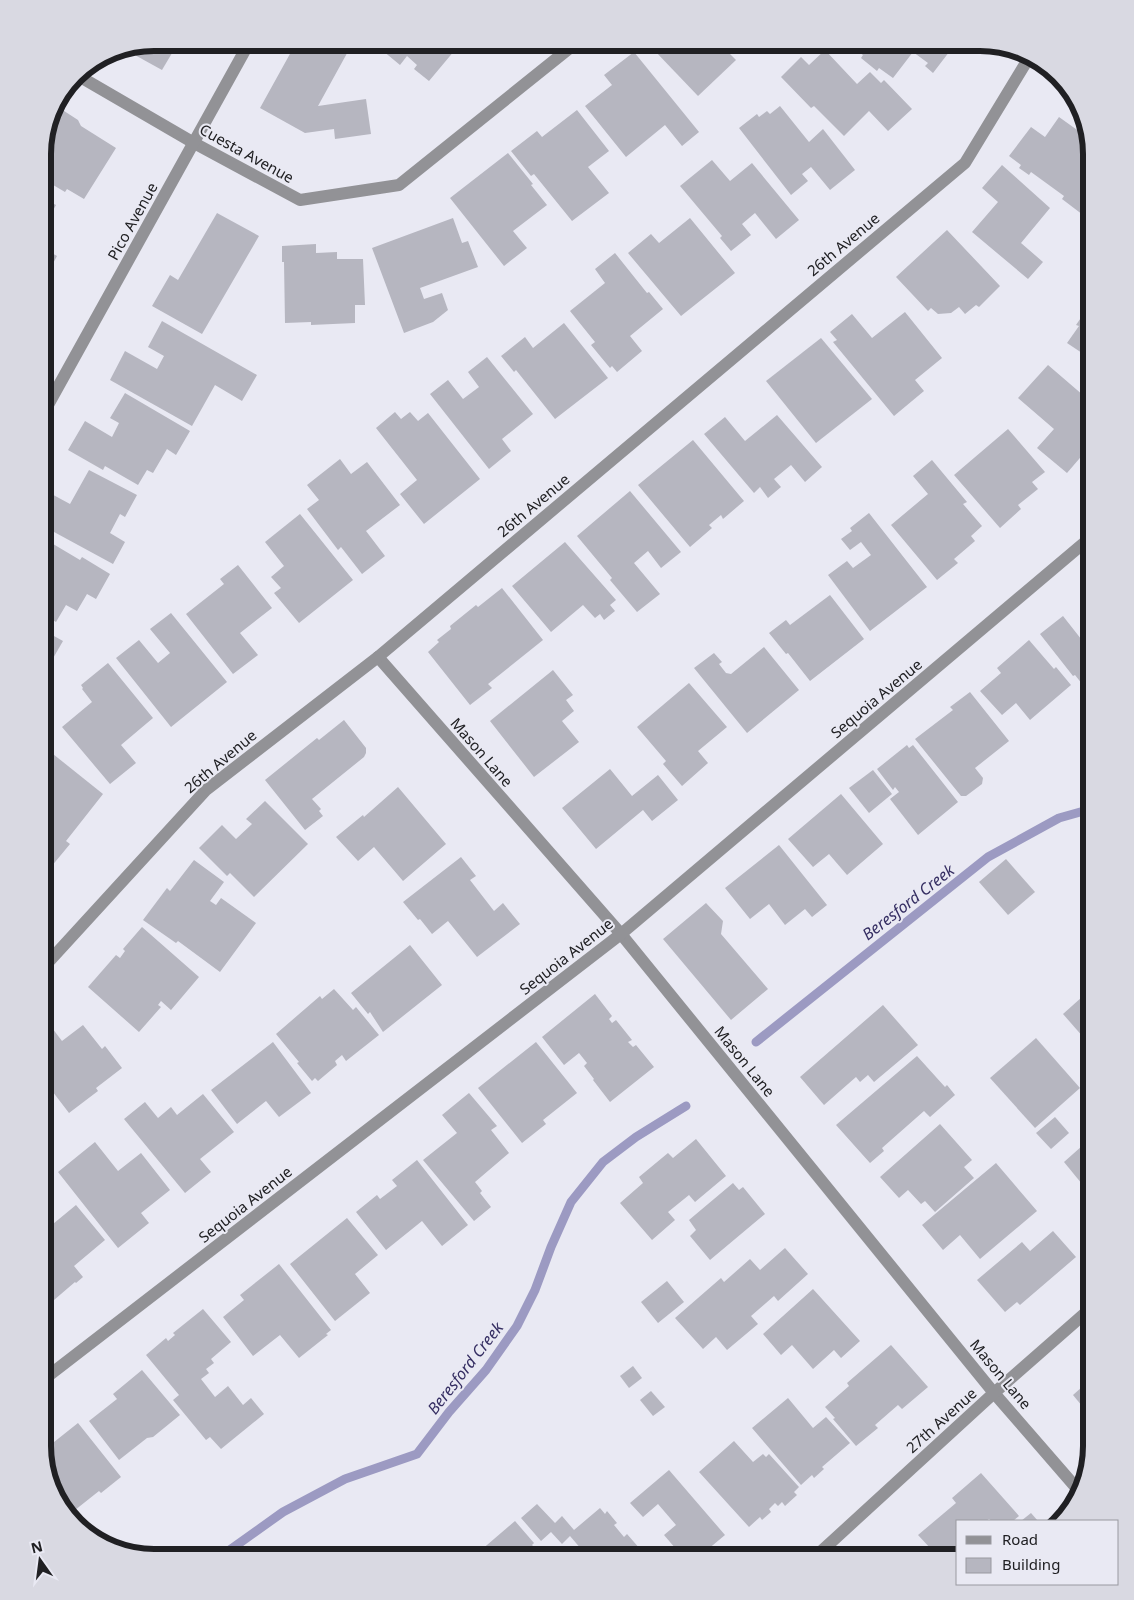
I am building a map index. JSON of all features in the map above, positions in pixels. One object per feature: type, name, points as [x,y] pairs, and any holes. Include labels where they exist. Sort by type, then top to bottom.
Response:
[{"type":"street","name":"Pico Avenue","points":[[51,400],[244,51]]},
{"type":"street","name":"Cuesta Avenue","points":[[84,79],[194,143],[300,200],[399,185],[566,51]]},
{"type":"street","name":"26th Avenue","points":[[51,959],[206,790],[378,657],[966,163],[1026,63]]},
{"type":"street","name":"Sequoia Avenue","points":[[51,1373],[621,934],[1083,545]]},
{"type":"street","name":"Mason Lane","points":[[378,657],[621,934],[994,1393],[1075,1486]]},
{"type":"street","name":"27th Avenue","points":[[825,1549],[994,1393],[1083,1316]]},
{"type":"building","points":[[173,51],[162,70],[132,54]]},
{"type":"building","points":[[292,51],[348,51],[318,106],[366,99],[371,134],[335,139],[334,129],[305,133],[260,108]]},
{"type":"building","points":[[383,51],[454,51],[429,81],[414,69],[417,65],[407,56],[400,65]]},
{"type":"building","points":[[655,51],[727,51],[736,60],[698,96]]},
{"type":"building","points":[[826,51],[857,84],[870,72],[881,83],[884,80],[912,109],[888,131],[869,111],[844,136],[814,106],[811,108],[781,77],[801,57],[809,65]]},
{"type":"building","points":[[858,51],[950,51],[933,73],[925,66],[928,63],[913,52],[893,78],[879,68],[877,71],[861,58],[863,55]]},
{"type":"building","points":[[634,52],[699,132],[682,146],[665,125],[626,157],[585,106],[612,85],[604,75]]},
{"type":"building","points":[[780,106],[809,142],[823,129],[855,170],[830,190],[811,167],[802,174],[808,181],[791,195],[739,128],[757,114],[759,117],[767,111],[770,114]]},
{"type":"building","points":[[62,109],[78,120],[81,126],[116,148],[84,199],[67,189],[65,192],[51,184],[52,141]]},
{"type":"building","points":[[577,110],[609,151],[588,167],[609,193],[572,221],[534,174],[531,176],[511,151],[537,131],[542,137]]},
{"type":"building","points":[[1059,117],[1080,132],[1083,154],[1083,215],[1062,199],[1064,196],[1031,172],[1029,175],[1019,168],[1021,165],[1009,156],[1031,127],[1045,137]]},
{"type":"building","points":[[508,153],[547,205],[513,231],[527,248],[504,266],[450,198]]},
{"type":"building","points":[[712,160],[730,181],[752,163],[799,220],[776,239],[755,213],[742,224],[751,235],[731,251],[720,238],[722,236],[680,186]]},
{"type":"building","points":[[1002,165],[1050,208],[1021,243],[1043,262],[1028,279],[972,232],[998,202],[982,188]]},
{"type":"building","points":[[51,202],[56,205],[51,214]]},
{"type":"building","points":[[217,213],[259,236],[202,334],[152,306],[170,275],[178,280]]},
{"type":"building","points":[[453,218],[462,243],[468,241],[478,267],[420,288],[424,299],[442,293],[448,310],[433,322],[404,333],[372,248]]},
{"type":"building","points":[[690,218],[735,273],[681,316],[628,253],[651,234],[659,243]]},
{"type":"building","points":[[947,230],[1000,286],[979,307],[976,305],[965,314],[959,307],[951,313],[938,314],[931,308],[928,311],[896,277]]},
{"type":"building","points":[[316,244],[316,253],[337,252],[337,259],[363,259],[365,305],[355,305],[355,323],[311,325],[311,322],[285,323],[282,246]]},
{"type":"building","points":[[51,253],[57,256],[51,267]]},
{"type":"building","points":[[615,253],[647,293],[649,292],[663,309],[630,336],[642,351],[617,372],[612,366],[610,368],[591,345],[595,342],[570,311],[605,283],[595,269]]},
{"type":"building","points":[[905,312],[942,358],[915,380],[924,391],[894,416],[833,342],[837,340],[830,332],[852,314],[872,338]]},
{"type":"building","points":[[1083,315],[1083,354],[1067,343],[1079,326],[1076,325]]},
{"type":"building","points":[[162,321],[257,375],[242,401],[215,385],[192,426],[110,380],[125,351],[157,369],[164,356],[148,347]]},
{"type":"building","points":[[564,323],[608,378],[555,419],[516,370],[514,372],[501,356],[525,337],[533,348]]},
{"type":"building","points":[[821,338],[872,399],[816,443],[766,381]]},
{"type":"building","points":[[487,357],[533,414],[502,439],[511,451],[489,469],[430,394],[448,380],[463,399],[479,387],[468,372]]},
{"type":"building","points":[[1048,365],[1083,395],[1083,454],[1067,473],[1037,448],[1054,429],[1018,398]]},
{"type":"building","points":[[125,393],[190,431],[176,455],[167,449],[153,473],[147,470],[138,485],[105,466],[103,470],[68,450],[85,421],[112,437],[119,423],[110,418]]},
{"type":"building","points":[[395,412],[401,419],[410,412],[418,421],[428,413],[480,479],[424,524],[400,494],[417,480],[376,428]]},
{"type":"building","points":[[777,415],[822,467],[805,482],[791,465],[774,479],[781,487],[768,498],[760,487],[754,493],[704,434],[725,417],[745,441]]},
{"type":"building","points":[[1008,429],[1045,472],[1032,482],[1038,489],[1018,505],[1021,509],[1000,528],[954,475]]},
{"type":"building","points":[[693,440],[744,501],[723,519],[721,515],[709,525],[712,528],[690,547],[638,485]]},
{"type":"building","points":[[340,459],[351,474],[367,462],[400,505],[366,531],[385,556],[362,574],[341,547],[338,550],[307,509],[319,500],[307,485]]},
{"type":"building","points":[[932,460],[967,502],[963,504],[982,526],[971,536],[975,541],[954,559],[958,563],[937,580],[891,525],[928,494],[913,476]]},
{"type":"building","points":[[89,470],[137,495],[125,517],[120,514],[110,533],[125,542],[113,564],[51,530],[51,494],[70,504]]},
{"type":"building","points":[[630,491],[681,552],[661,568],[648,551],[634,563],[660,594],[637,612],[577,536]]},
{"type":"building","points":[[869,513],[927,587],[870,631],[828,575],[847,561],[853,568],[871,555],[861,542],[850,550],[841,539],[852,531],[850,528]]},
{"type":"building","points":[[300,514],[353,580],[299,623],[274,593],[281,588],[271,577],[284,566],[265,542]]},
{"type":"building","points":[[565,542],[616,600],[610,605],[615,611],[604,620],[600,614],[595,618],[583,605],[551,632],[512,586]]},
{"type":"building","points":[[51,543],[80,560],[82,557],[110,574],[96,599],[87,594],[77,611],[66,605],[56,622],[51,619]]},
{"type":"building","points":[[238,565],[272,608],[240,633],[258,655],[233,674],[186,614],[224,584],[220,579]]},
{"type":"building","points":[[502,588],[543,640],[488,684],[492,688],[470,705],[428,652],[439,642],[437,640],[451,629],[450,626],[476,605],[478,607]]},
{"type":"building","points":[[830,595],[864,639],[810,681],[769,633],[786,620],[790,625]]},
{"type":"building","points":[[171,613],[227,682],[171,727],[116,658],[139,640],[158,663],[170,653],[150,629]]},
{"type":"building","points":[[1063,616],[1083,641],[1083,685],[1075,675],[1073,676],[1040,634]]},
{"type":"building","points":[[51,634],[63,641],[51,662]]},
{"type":"building","points":[[1029,640],[1054,669],[1056,667],[1071,685],[1030,720],[1016,703],[1002,715],[980,691],[1001,673],[997,668]]},
{"type":"building","points":[[764,647],[799,690],[747,733],[694,668],[714,653],[722,662],[719,664],[726,673],[731,674]]},
{"type":"building","points":[[108,663],[153,718],[121,745],[136,763],[110,784],[62,727],[92,702],[81,685]]},
{"type":"building","points":[[553,670],[573,695],[566,700],[574,711],[562,721],[579,742],[534,777],[490,721]]},
{"type":"building","points":[[689,683],[727,727],[698,751],[708,763],[682,786],[663,764],[666,761],[637,727]]},
{"type":"building","points":[[970,692],[1009,741],[975,768],[983,778],[982,784],[966,796],[961,796],[915,739],[953,710],[950,707]]},
{"type":"building","points":[[344,720],[366,748],[366,753],[364,757],[312,799],[321,809],[319,811],[323,816],[305,830],[265,780],[317,738],[319,740]]},
{"type":"building","points":[[907,745],[909,748],[913,745],[958,802],[918,835],[890,799],[899,792],[895,787],[893,790],[877,769]]},
{"type":"building","points":[[51,752],[103,794],[66,841],[70,844],[51,867]]},
{"type":"building","points":[[610,769],[632,796],[658,775],[678,800],[652,821],[643,810],[596,849],[562,808]]},
{"type":"building","points":[[873,770],[892,794],[869,813],[849,788]]},
{"type":"building","points":[[398,787],[446,844],[403,881],[374,847],[358,861],[336,837],[363,815],[364,817]]},
{"type":"building","points":[[841,794],[883,844],[847,875],[829,854],[813,867],[788,839]]},
{"type":"building","points":[[265,801],[308,844],[254,897],[230,873],[227,876],[199,848],[222,825],[236,839],[252,824],[246,819]]},
{"type":"building","points":[[779,845],[827,905],[812,917],[805,909],[785,925],[769,904],[750,919],[725,888]]},
{"type":"building","points":[[461,857],[476,876],[470,880],[494,911],[503,903],[520,924],[477,957],[448,921],[432,934],[403,902]]},
{"type":"building","points":[[1006,859],[1035,892],[1008,915],[979,882]]},
{"type":"building","points":[[194,860],[224,882],[210,901],[216,905],[221,898],[256,923],[220,972],[178,941],[176,943],[143,920],[167,888],[170,891]]},
{"type":"building","points":[[706,903],[723,921],[721,934],[768,989],[731,1020],[663,939]]},
{"type":"building","points":[[142,927],[199,977],[171,1010],[161,1001],[158,1005],[161,1007],[139,1032],[88,987],[116,955],[120,958],[125,951],[123,949]]},
{"type":"building","points":[[410,945],[442,985],[383,1032],[370,1012],[368,1014],[351,993]]},
{"type":"building","points":[[334,989],[353,1010],[356,1007],[379,1035],[346,1061],[342,1055],[335,1061],[337,1065],[318,1081],[315,1078],[312,1081],[276,1034],[320,996],[322,999]]},
{"type":"building","points":[[595,994],[612,1016],[609,1019],[612,1023],[616,1020],[632,1040],[628,1042],[633,1047],[636,1045],[654,1067],[610,1102],[584,1066],[587,1063],[579,1053],[564,1065],[542,1037]]},
{"type":"building","points":[[1083,996],[1083,1037],[1063,1014]]},
{"type":"building","points":[[883,1005],[918,1045],[874,1082],[868,1075],[860,1082],[856,1077],[824,1105],[800,1077]]},
{"type":"building","points":[[83,1025],[102,1049],[105,1046],[122,1068],[96,1088],[98,1091],[69,1113],[51,1089],[51,1027],[62,1041]]},
{"type":"building","points":[[1036,1038],[1080,1088],[1035,1128],[990,1078]]},
{"type":"building","points":[[273,1042],[311,1093],[279,1117],[266,1101],[237,1124],[211,1090]]},
{"type":"building","points":[[536,1042],[577,1093],[543,1120],[546,1124],[522,1143],[478,1088]]},
{"type":"building","points":[[917,1056],[945,1087],[947,1085],[955,1095],[930,1117],[924,1111],[882,1148],[884,1151],[870,1163],[836,1125]]},
{"type":"building","points":[[469,1093],[497,1126],[491,1130],[509,1153],[475,1182],[482,1191],[480,1193],[491,1207],[474,1221],[423,1160],[457,1133],[442,1115]]},
{"type":"building","points":[[203,1094],[234,1132],[200,1159],[211,1172],[185,1193],[124,1119],[145,1102],[158,1118],[171,1107],[177,1115]]},
{"type":"building","points":[[1055,1117],[1069,1133],[1051,1149],[1036,1133]]},
{"type":"building","points":[[940,1124],[972,1160],[964,1167],[974,1178],[935,1212],[925,1201],[921,1204],[908,1190],[899,1198],[880,1177]]},
{"type":"building","points":[[696,1139],[726,1176],[695,1202],[689,1195],[668,1212],[675,1220],[652,1240],[620,1203],[643,1183],[639,1177],[668,1153],[673,1158]]},
{"type":"building","points":[[95,1142],[118,1171],[141,1153],[170,1190],[141,1213],[149,1223],[118,1248],[58,1172]]},
{"type":"building","points":[[1083,1145],[1083,1185],[1064,1162]]},
{"type":"building","points":[[417,1160],[468,1225],[442,1246],[422,1221],[386,1250],[356,1212],[377,1195],[380,1199],[397,1186],[392,1180]]},
{"type":"building","points":[[996,1163],[1037,1211],[980,1259],[960,1235],[943,1250],[922,1225]]},
{"type":"building","points":[[733,1183],[739,1190],[743,1187],[765,1214],[710,1260],[690,1236],[696,1230],[689,1220]]},
{"type":"building","points":[[76,1205],[105,1240],[74,1266],[83,1277],[54,1300],[51,1296],[51,1222],[53,1224]]},
{"type":"building","points":[[347,1218],[378,1255],[355,1274],[370,1293],[335,1321],[290,1264]]},
{"type":"building","points":[[1053,1231],[1076,1257],[1020,1305],[1017,1302],[1005,1312],[977,1280],[1022,1242],[1030,1251]]},
{"type":"building","points":[[785,1248],[808,1274],[778,1301],[774,1296],[751,1316],[758,1324],[727,1350],[716,1337],[703,1349],[675,1318],[721,1278],[724,1282],[750,1259],[760,1270]]},
{"type":"building","points":[[279,1264],[331,1330],[326,1334],[328,1335],[299,1358],[280,1335],[253,1356],[223,1317],[244,1300],[240,1295]]},
{"type":"building","points":[[667,1281],[684,1302],[658,1323],[641,1302]]},
{"type":"building","points":[[813,1289],[860,1341],[841,1358],[834,1350],[813,1369],[792,1345],[781,1355],[763,1334]]},
{"type":"building","points":[[203,1309],[231,1342],[211,1359],[214,1363],[206,1369],[209,1373],[201,1379],[215,1397],[228,1386],[243,1405],[251,1398],[264,1414],[221,1449],[210,1437],[206,1440],[173,1400],[179,1395],[146,1355],[166,1338],[168,1341],[175,1335],[173,1333]]},
{"type":"building","points":[[891,1345],[928,1387],[902,1409],[898,1405],[875,1425],[878,1428],[856,1446],[825,1407],[849,1386],[847,1383]]},
{"type":"building","points":[[633,1366],[642,1378],[629,1388],[620,1376]]},
{"type":"building","points":[[142,1370],[180,1415],[153,1437],[147,1438],[119,1460],[89,1421],[117,1399],[113,1394]]},
{"type":"building","points":[[1083,1386],[1083,1407],[1073,1395]]},
{"type":"building","points":[[651,1391],[665,1407],[653,1416],[640,1400]]},
{"type":"building","points":[[788,1398],[813,1428],[826,1417],[850,1443],[822,1467],[824,1469],[814,1478],[812,1475],[801,1485],[752,1428]]},
{"type":"building","points":[[78,1423],[121,1477],[75,1510],[59,1485],[52,1459],[51,1444]]},
{"type":"building","points":[[734,1441],[753,1462],[763,1454],[766,1457],[769,1454],[799,1487],[794,1492],[797,1495],[785,1506],[782,1502],[778,1506],[775,1503],[769,1509],[771,1512],[762,1520],[760,1517],[749,1527],[699,1472]]},
{"type":"building","points":[[669,1470],[725,1535],[708,1549],[696,1549],[693,1546],[690,1549],[676,1549],[664,1535],[676,1525],[658,1504],[643,1517],[630,1503]]},
{"type":"building","points":[[981,1473],[1019,1516],[1014,1520],[956,1520],[956,1549],[931,1549],[918,1535],[956,1503],[952,1498]]},
{"type":"building","points":[[537,1504],[555,1523],[562,1516],[574,1530],[600,1508],[605,1514],[607,1511],[617,1523],[614,1525],[624,1537],[627,1534],[640,1549],[581,1549],[570,1536],[562,1544],[551,1532],[541,1541],[521,1518]]},
{"type":"building","points":[[1031,1513],[1037,1520],[1022,1520]]},
{"type":"building","points":[[515,1521],[534,1543],[532,1545],[536,1549],[482,1549]]},
{"type":"waterway","name":"Beresford Creek","points":[[756,1042],[988,857],[1059,818],[1083,811]]},
{"type":"waterway","name":"Beresford Creek","points":[[231,1549],[283,1512],[345,1479],[417,1454],[449,1412],[486,1370],[517,1326],[535,1290],[571,1202],[603,1162],[636,1137],[686,1106]]}]
